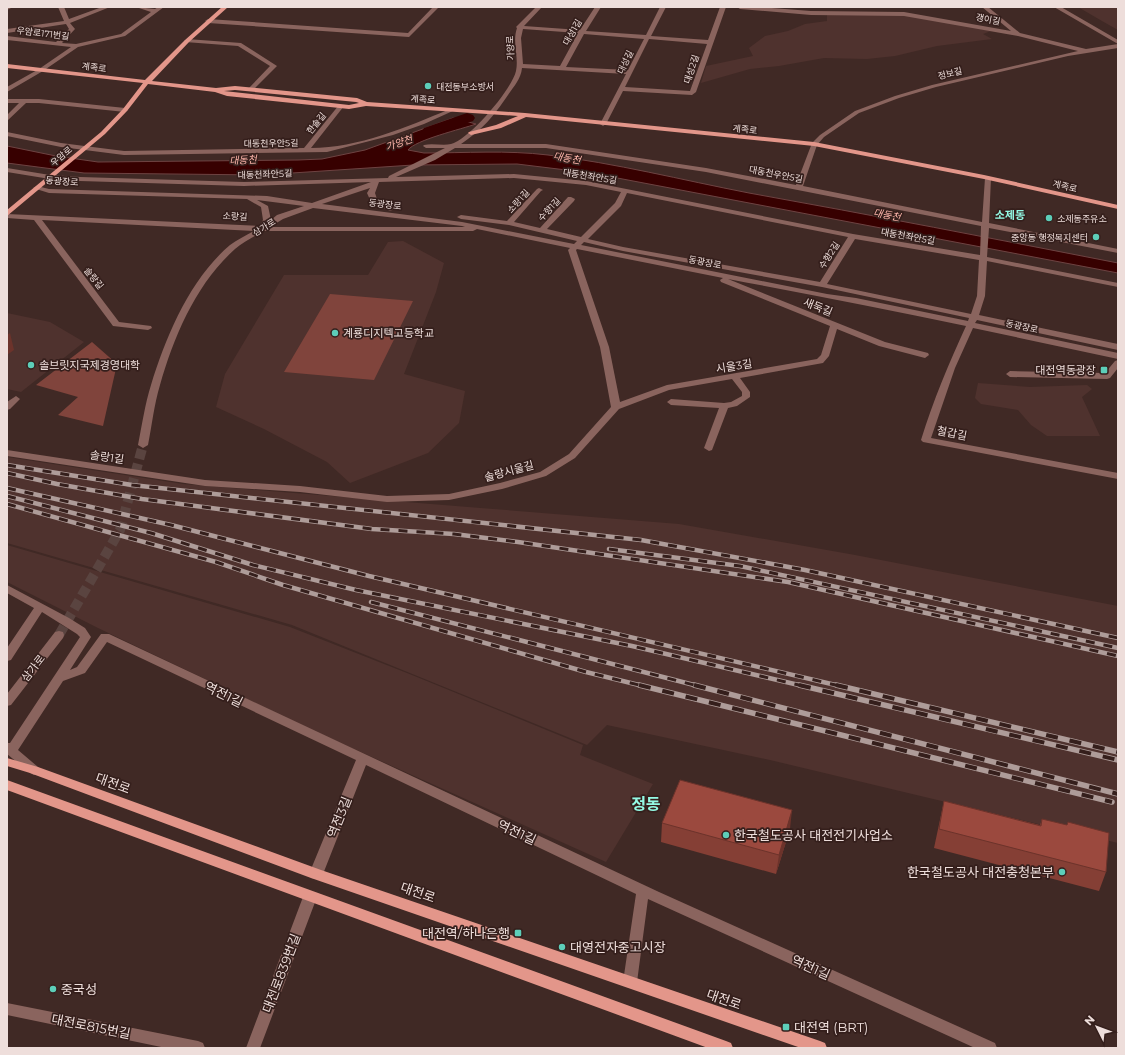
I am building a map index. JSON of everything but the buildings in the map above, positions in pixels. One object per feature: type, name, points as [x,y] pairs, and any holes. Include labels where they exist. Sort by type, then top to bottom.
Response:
[{"type":"main road","name":"우암로","points":[[7,215],[103,133],[125,110],[146,83],[187,41],[225,7]]},
{"type":"main road","name":"계족로","points":[[7,66],[216,90],[235,88],[251,89],[357,100],[366,104]]},
{"type":"main road","name":"계족로","points":[[216,90],[227,94],[349,107],[366,104],[493,113],[814,144],[988,178],[1118,207]]},
{"type":"main road","points":[[471,133],[489,130],[499,125],[513,122],[525,116]]},
{"type":"main road","name":"대전로","points":[[8,753],[34,770],[316,874],[820,1048]]},
{"type":"main road","points":[[7,785],[726,1048]]},
{"type":"street","points":[[58,43],[72,29],[67,22],[61,7]]},
{"type":"street","name":"우암로171번길","points":[[7,31],[67,22],[107,7]]},
{"type":"street","points":[[139,7],[159,9]]},
{"type":"street","points":[[208,21],[409,35],[436,7]]},
{"type":"street","name":"가양로","points":[[493,113],[518,74],[520,66],[517,43],[519,27],[523,21],[539,7]]},
{"type":"street","name":"대성1길","points":[[563,67],[582,32],[598,7]]},
{"type":"street","name":"대성길","points":[[603,124],[663,7]]},
{"type":"street","name":"대성2길","points":[[622,89],[690,94],[693,92],[723,7]]},
{"type":"street","name":"갱이길","points":[[740,7],[811,13],[872,12],[904,14],[1018,34],[1089,51]]},
{"type":"street","points":[[866,7],[872,12]]},
{"type":"street","points":[[985,7],[1018,34]]},
{"type":"street","points":[[1057,7],[1118,42]]},
{"type":"street","points":[[7,90],[41,70],[76,46],[123,35],[159,9]]},
{"type":"street","points":[[924,11],[932,18]]},
{"type":"street","points":[[519,27],[710,42]]},
{"type":"street","name":"우암로171번길","points":[[7,38],[76,46]]},
{"type":"street","points":[[187,41],[239,44],[274,66],[251,89]]},
{"type":"street","name":"정보길","points":[[814,144],[822,136],[857,112],[886,100],[1068,54],[1118,46]]},
{"type":"street","points":[[520,66],[563,67],[630,72]]},
{"type":"street","points":[[7,101],[67,104],[125,110]]},
{"type":"street","points":[[7,119],[24,101]]},
{"type":"street","name":"한솔길","points":[[304,151],[341,106]]},
{"type":"street","name":"대동천우안5길","points":[[7,134],[84,149],[124,153],[327,150],[346,147],[386,135],[452,110]]},
{"type":"street","name":"삼가로","points":[[143,445],[155,386],[176,326],[203,280],[233,247],[280,217],[375,183],[414,166],[462,141],[493,113]]},
{"type":"street","points":[[799,187],[814,144]]},
{"type":"street","name":"대동천우안5길","points":[[426,146],[546,146],[706,170],[799,187],[986,226],[1118,250]]},
{"type":"street","name":"대동천좌안5길","points":[[7,170],[50,177],[244,184],[514,176],[578,182],[853,236],[983,257],[1118,285]]},
{"type":"street","points":[[986,226],[988,178]]},
{"type":"street","points":[[375,183],[371,193],[374,200],[390,209]]},
{"type":"street","name":"동광장로","points":[[37,188],[53,185],[185,188],[282,194],[322,201],[509,223],[579,243],[706,272],[827,296],[1118,347]]},
{"type":"street","name":"동광장로","points":[[37,188],[50,191],[267,198],[310,205],[454,223],[623,249],[822,285],[1118,356]]},
{"type":"street","name":"소랑1길","points":[[509,223],[539,190]]},
{"type":"street","points":[[616,406],[614,380],[594,312],[572,250],[618,204],[625,191]]},
{"type":"street","points":[[244,197],[264,206],[266,220],[263,228]]},
{"type":"street","name":"수향1길","points":[[541,231],[571,199]]},
{"type":"street","name":"소랑길","points":[[7,215],[37,218],[287,230],[460,230],[487,228]]},
{"type":"street","name":"솔랑길","points":[[37,218],[53,242],[106,308],[116,324],[148,328]]},
{"type":"street","name":"철갑길","points":[[986,226],[983,257],[982,296],[951,368],[926,440],[1118,476]]},
{"type":"street","name":"수향2길","points":[[822,285],[853,236]]},
{"type":"street","name":"새둑길","points":[[706,272],[834,326],[882,344],[925,355]]},
{"type":"street","name":"시울3길","points":[[616,406],[667,388],[820,362],[825,356],[834,326]]},
{"type":"street","points":[[1010,374],[1106,376],[1118,363]]},
{"type":"street","points":[[671,402],[724,406],[734,404],[746,397],[746,392],[735,377]]},
{"type":"street","points":[[7,407],[16,399]]},
{"type":"street","name":"솔랑시울길","points":[[204,483],[300,489],[387,499],[449,497],[502,486],[543,474],[572,456],[616,406]]},
{"type":"street","points":[[709,448],[724,406]]},
{"type":"street","name":"솔랑1길","points":[[7,453],[204,483]]},
{"type":"street","points":[[7,588],[81,631],[86,637],[8,753]]},
{"type":"street","points":[[7,657],[40,607]]},
{"type":"street","name":"삼가로","points":[[7,702],[59,635]]},
{"type":"street","name":"역전1길","points":[[59,678],[81,670],[105,637],[362,760],[643,891],[990,1048]]},
{"type":"street","name":"역전3길","points":[[316,874],[362,760]]},
{"type":"street","points":[[630,982],[643,891]]},
{"type":"street","name":"대전로839번길","points":[[253,1048],[310,897]]},
{"type":"street","name":"대전로815번길","points":[[7,1009],[198,1048]]},
{"type":"shaded area","points":[[1078,7],[1118,7],[1118,30],[1102,21]]},
{"type":"shaded area","points":[[827,14],[905,14],[991,31],[983,34],[992,39],[937,46],[895,56],[867,59],[824,58],[779,66],[750,69],[701,83],[706,66],[753,56],[749,48],[765,36],[788,31],[805,24],[827,21]]},
{"type":"shaded area","name":"계룡디지텍고등학교","points":[[403,241],[444,263],[436,292],[404,374],[465,391],[459,423],[428,453],[350,483],[327,462],[264,429],[216,407],[225,374],[284,275],[368,275],[388,242]]},
{"type":"shaded area","points":[[330,294],[413,301],[374,380],[284,372]]},
{"type":"shaded area","name":"솔브릿지국제경영대학","points":[[7,313],[50,322],[84,342],[21,392],[7,389]]},
{"type":"shaded area","points":[[92,342],[117,364],[103,426],[58,415],[78,397],[36,385]]},
{"type":"shaded area","points":[[978,383],[1030,387],[1087,385],[1092,389],[1082,397],[1100,436],[1047,436],[1031,425],[1018,410],[981,404],[975,398]]},
{"type":"shaded area","points":[[7,457],[183,484],[679,524],[855,555],[1118,606],[1118,843],[770,760],[607,725],[587,745],[292,625],[7,543]]},
{"type":"shaded area","points":[[7,545],[290,627],[583,745],[580,755],[653,784],[606,862],[314,731],[98,628],[7,582]]},
{"type":"water","name":"대동천","points":[[453,118],[476,124],[420,142],[408,150],[424,153],[533,153],[598,162],[749,193],[1118,263],[1118,273],[591,173],[517,164],[413,165],[262,175],[84,173],[7,163],[7,146],[56,156],[98,162],[322,159],[365,150]]},
{"type":"waterway","name":"가양천","points":[[430,131],[467,118]]},
{"type":"tunnel","points":[[59,635],[120,530],[143,445]]},
{"type":"railway","points":[[7,465],[132,485],[641,540],[805,570],[1118,638]]},
{"type":"railway","points":[[7,473],[57,484],[142,499],[372,529],[454,534],[518,542],[788,582],[1118,656]]},
{"type":"railway","points":[[7,488],[171,525],[369,576],[840,686]]},
{"type":"railway","points":[[7,496],[151,533],[253,565],[356,590],[632,646],[803,686]]},
{"type":"railway","points":[[7,504],[216,562],[283,585],[586,672],[643,686]]},
{"type":"railway","points":[[609,549],[740,566],[1118,648]]},
{"type":"railway","points":[[371,602],[698,686]]},
{"type":"railway","points":[[639,685],[1112,802]]},
{"type":"railway","points":[[694,685],[1118,794]]},
{"type":"railway","points":[[799,685],[1118,760]]},
{"type":"railway","points":[[836,685],[1118,752]]},
{"type":"place","name":"대전동부소방서","points":[[428,86]]},
{"type":"place","name":"소제동주유소","points":[[1049,218]]},
{"type":"place","name":"중앙동 행정복지센터","points":[[1096,237]]},
{"type":"place","name":"계룡디지텍고등학교","points":[[335,333]]},
{"type":"place","name":"솔브릿지국제경영대학","points":[[31,365]]},
{"type":"place","name":"대전역동광장","points":[[1104,370]]},
{"type":"place","name":"한국철도공사 대전전기사업소","points":[[726,835]]},
{"type":"place","name":"한국철도공사 대전충청본부","points":[[1062,872]]},
{"type":"place","name":"대전역/하나은행","points":[[518,933]]},
{"type":"place","name":"대영전자중고시장","points":[[562,947]]},
{"type":"place","name":"중국성","points":[[53,989]]},
{"type":"place","name":"대전역 (BRT)","points":[[786,1027]]},
{"type":"district","name":"소제동","points":[[1010,215]]},
{"type":"district","name":"정동","points":[[646,804]]}]
